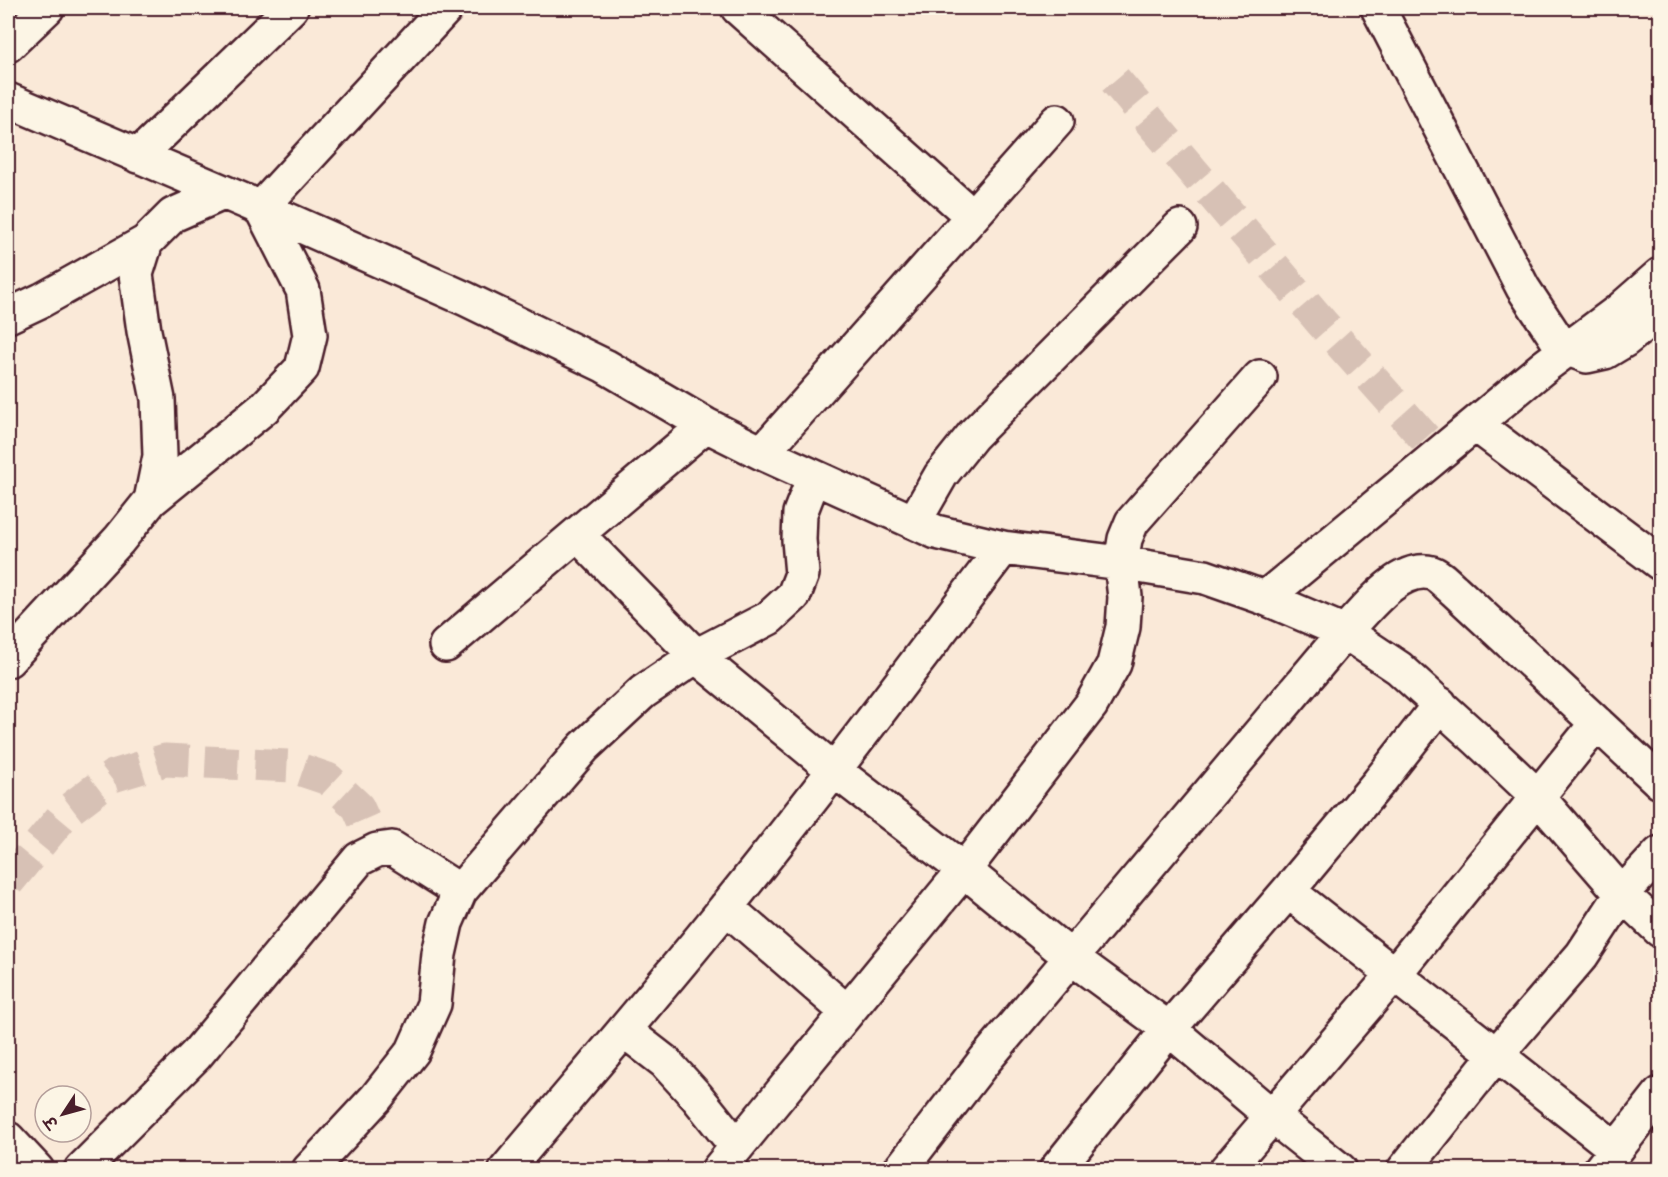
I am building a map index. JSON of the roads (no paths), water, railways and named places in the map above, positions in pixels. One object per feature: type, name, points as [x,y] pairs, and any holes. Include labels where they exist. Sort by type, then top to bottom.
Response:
[{"type":"street","points":[[8,45],[47,8]]},
{"type":"street","points":[[138,156],[291,8]]},
{"type":"street","points":[[261,208],[446,8]]},
{"type":"street","points":[[738,8],[972,216]]},
{"type":"street","points":[[1378,8],[1523,288],[1556,338],[1568,349],[1587,356],[1605,352],[1625,340],[1660,312]]},
{"type":"street","points":[[8,100],[466,299],[605,366],[706,425],[762,453],[936,532],[1004,548],[1121,563],[1205,577],[1265,598],[1345,632],[1399,668],[1440,704],[1537,796],[1622,894],[1660,930]]},
{"type":"street","points":[[762,453],[1057,121]]},
{"type":"street","points":[[8,316],[42,300],[146,242],[173,215],[223,193]]},
{"type":"street","points":[[8,660],[119,540],[151,500],[264,408],[302,368],[310,335],[303,290],[261,208]]},
{"type":"street","points":[[914,522],[941,475],[973,435],[1180,227]]},
{"type":"street","points":[[146,242],[136,274],[144,331],[158,399],[160,456],[151,500]]},
{"type":"street","points":[[1265,598],[1660,275]]},
{"type":"street","points":[[625,1031],[665,1062],[697,1097],[727,1158],[964,870],[1091,705],[1114,664],[1123,627],[1121,563],[1125,539],[1132,522],[1260,377]]},
{"type":"street","points":[[1476,424],[1660,563]]},
{"type":"street","points":[[446,645],[706,425]]},
{"type":"street","points":[[309,1170],[376,1098],[413,1051],[434,1004],[439,954],[446,923],[460,891],[585,747],[643,692],[696,656],[769,618],[794,595],[802,574],[799,540],[800,513],[814,477]]},
{"type":"street","points":[[577,534],[696,656],[834,770],[964,870],[1072,958],[1169,1029],[1340,1170]]},
{"type":"street","points":[[506,1170],[625,1031],[726,907],[1004,548]]},
{"type":"street","points":[[900,1170],[986,1060],[1345,632],[1392,583],[1416,573],[1432,573],[1454,590],[1660,782]]},
{"type":"street","points":[[1056,1170],[1169,1029],[1379,782],[1440,704]]},
{"type":"street","points":[[1226,1170],[1394,973],[1597,723]]},
{"type":"street","points":[[81,1170],[196,1055],[359,859],[377,850],[392,848],[460,891]]},
{"type":"street","points":[[1404,1170],[1496,1054],[1582,955],[1622,894],[1660,853]]},
{"type":"street","points":[[1288,891],[1496,1054],[1608,1159],[1660,1094]]},
{"type":"street","points":[[726,907],[848,1012]]},
{"type":"street","points":[[8,1139],[37,1170]]},
{"type":"tunnel","points":[[1115,80],[1322,323],[1439,454]]},
{"type":"tunnel","points":[[8,882],[66,812],[113,776],[165,760],[290,766],[328,779],[358,807],[377,850]]}]
